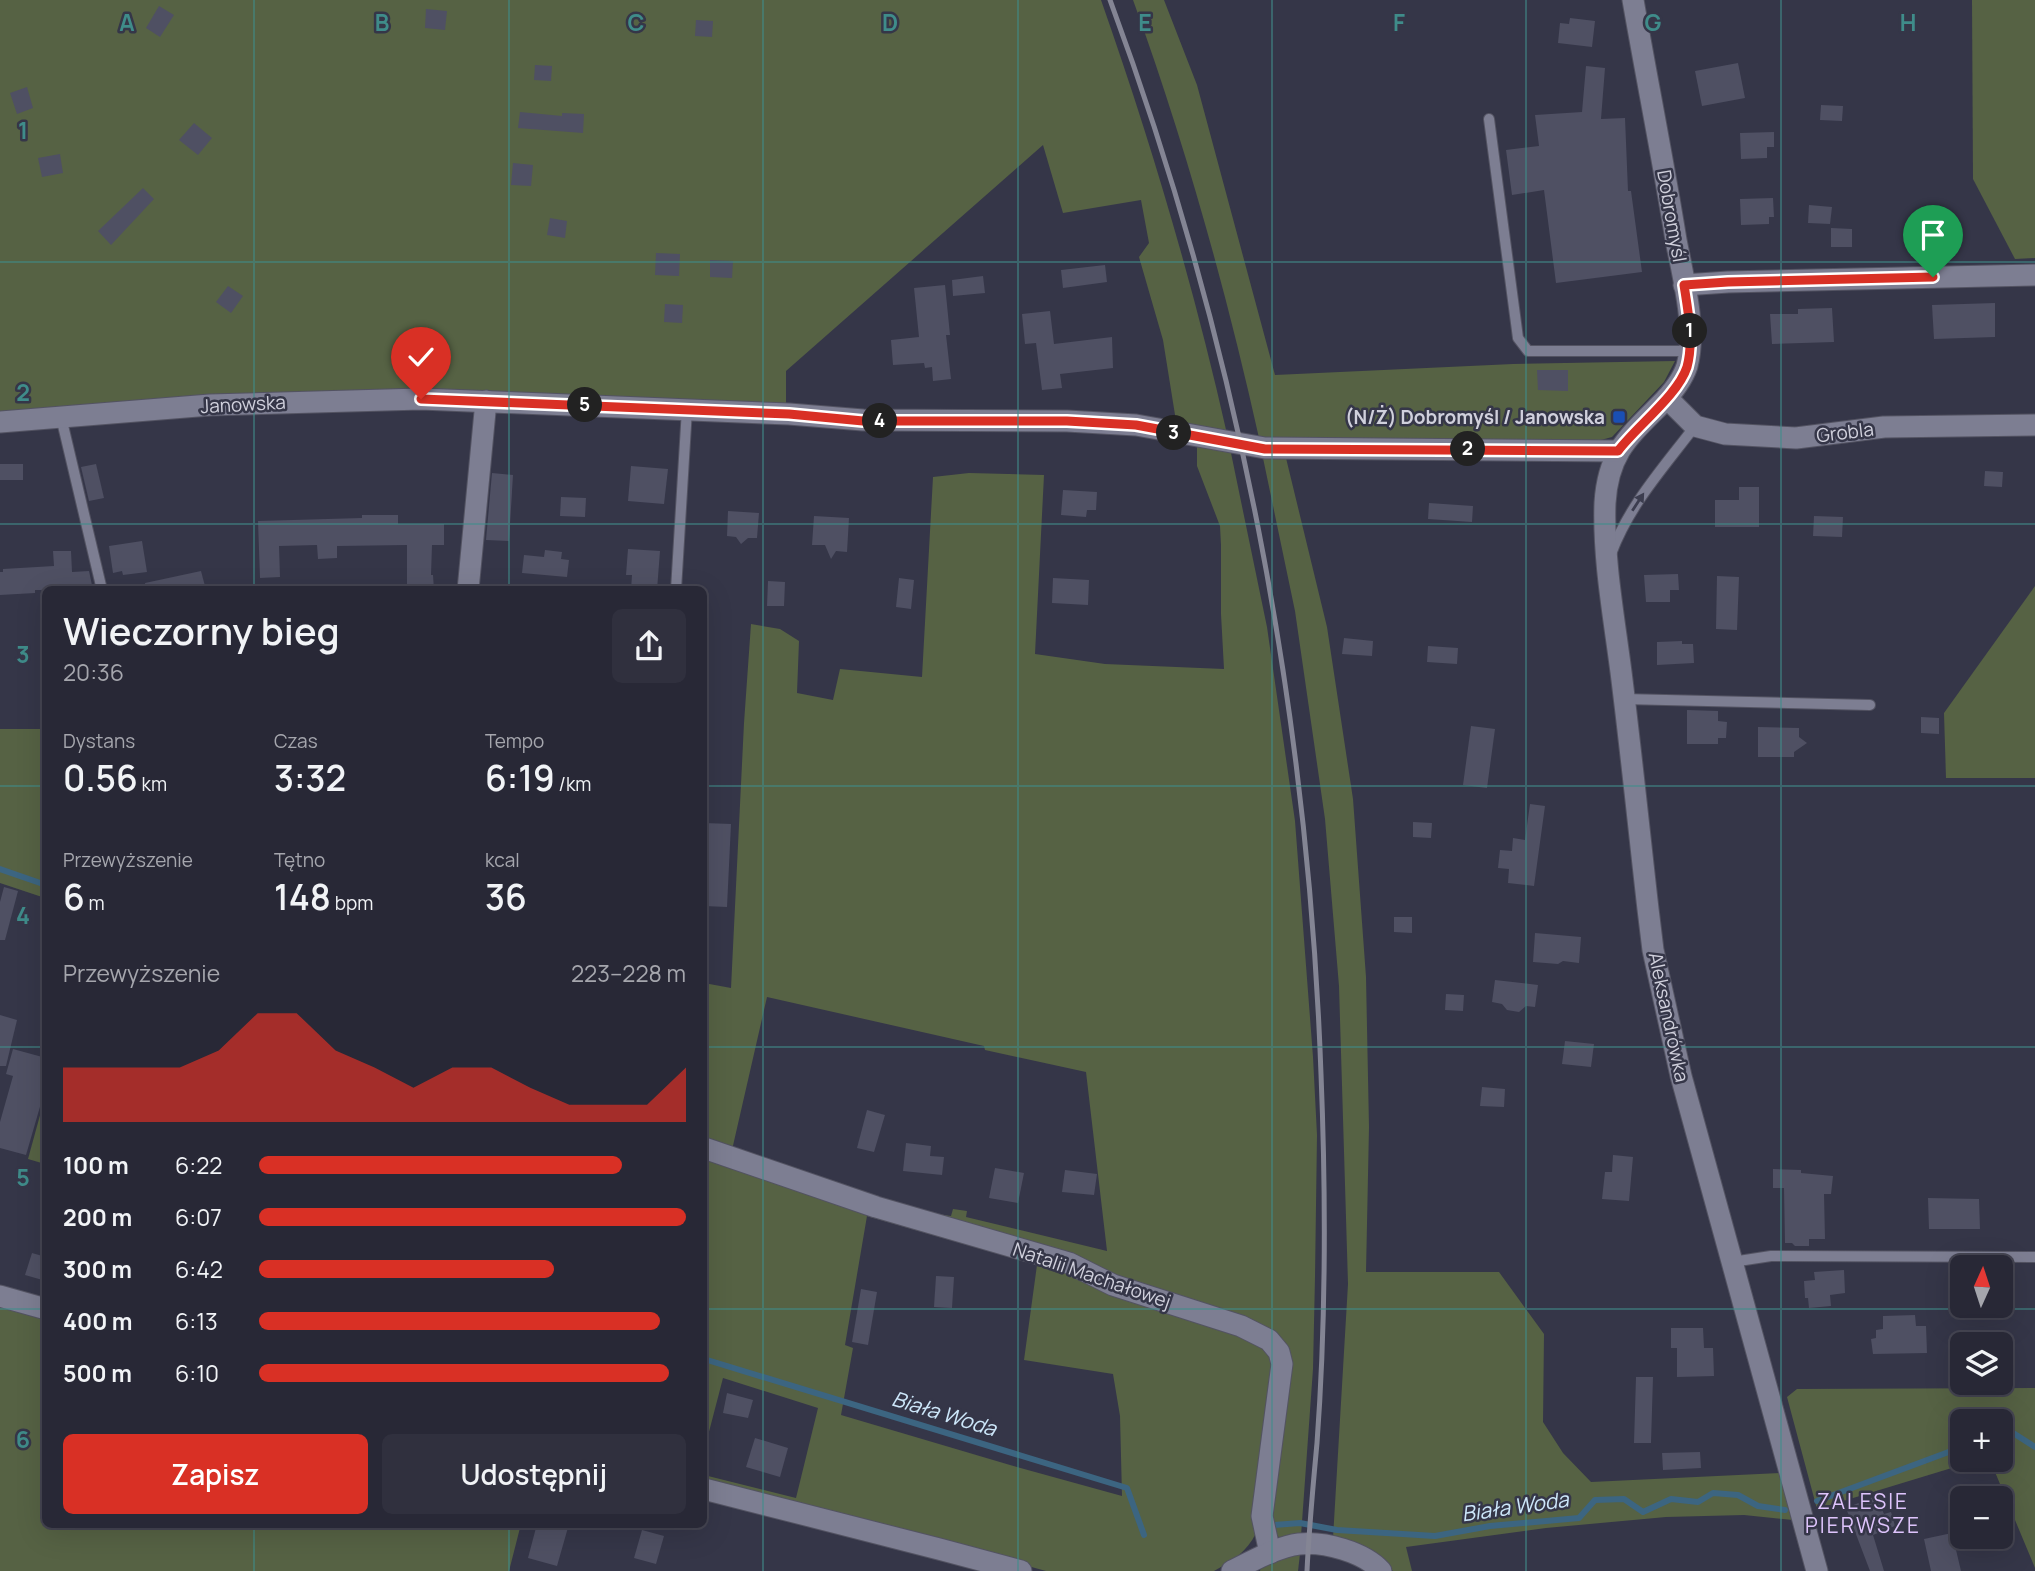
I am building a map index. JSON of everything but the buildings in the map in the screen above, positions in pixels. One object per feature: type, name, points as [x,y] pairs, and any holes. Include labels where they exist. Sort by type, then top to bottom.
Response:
[{"type":"street","name":"Dobromyśl","points":[[1618,451],[1681,379],[1690,351],[1684,285],[1633,0]]},
{"type":"street","points":[[1684,285],[2035,275]]},
{"type":"street","points":[[1667,398],[1695,426]]},
{"type":"street","name":"Janowska","points":[[0,422],[210,405],[396,400],[486,401],[789,414],[863,421],[1067,421],[1136,425],[1265,449],[1618,451]]},
{"type":"street","points":[[468,586],[486,401]]},
{"type":"street","name":"Grobla","points":[[1695,426],[1725,434],[1797,438],[1884,427],[2035,425]]},
{"type":"street","name":"Aleksandrówka","points":[[1618,451],[1612,463],[1606,489],[1605,524],[1653,950],[1681,1076],[1818,1571]]},
{"type":"street","name":"Natalii Machałowej","points":[[707,1150],[876,1207],[1069,1263],[1113,1285],[1241,1326],[1269,1339],[1279,1352],[1282,1364],[1262,1516],[1270,1553]]},
{"type":"street","points":[[0,1296],[42,1308]]},
{"type":"street","points":[[707,1490],[1021,1571]]},
{"type":"street","points":[[1232,1571],[1270,1553],[1299,1544],[1331,1546],[1359,1555],[1381,1571]]},
{"type":"lane","points":[[1489,119],[1518,338],[1528,351],[1690,351]]},
{"type":"lane","points":[[676,586],[687,409]]},
{"type":"lane","points":[[61,417],[101,586]]},
{"type":"lane","points":[[1608,563],[1619,534],[1639,500],[1695,426]]},
{"type":"lane","points":[[1624,699],[1870,705]]},
{"type":"lane","points":[[1732,1262],[1771,1256],[2035,1257]]},
{"type":"green space","points":[[0,0],[1101,0],[1170,215],[1227,434],[1176,421],[1163,340],[1139,257],[1149,243],[1141,200],[1063,213],[1043,145],[786,371],[786,406],[422,388],[227,395],[0,413]]},
{"type":"green space","points":[[1133,0],[1164,0],[1197,85],[1275,375],[1513,364],[1675,361],[1664,382],[1612,437],[1601,440],[1259,438],[1203,217]]},
{"type":"green space","points":[[1972,0],[2035,0],[2035,258],[2015,259],[1973,179]]},
{"type":"green space","points":[[1197,445],[1231,453],[1267,627],[1295,821],[1317,1135],[1313,1369],[1301,1536],[1289,1538],[1278,1537],[1271,1532],[1276,1337],[707,1144],[707,984],[731,988],[751,624],[780,629],[799,641],[797,693],[833,700],[840,669],[922,677],[933,477],[969,473],[1044,475],[1035,654],[1105,664],[1224,669],[1220,526],[1197,466]],"holes":[[[767,997],[984,1046],[985,1050],[1086,1072],[1107,1251],[966,1217],[967,1211],[953,1209],[951,1216],[930,1213],[732,1150]]]},
{"type":"green space","points":[[1263,458],[1286,458],[1327,627],[1353,799],[1366,977],[1369,1127],[1366,1272],[1499,1272],[1544,1334],[1543,1422],[1563,1453],[1591,1482],[1780,1473],[1793,1520],[1744,1515],[1666,1517],[1546,1528],[1406,1547],[1412,1571],[1393,1571],[1383,1560],[1333,1538],[1348,1284],[1339,986],[1325,819],[1295,611]]},
{"type":"green space","points":[[2035,586],[2035,778],[1946,778],[1944,713]]},
{"type":"green space","points":[[0,729],[42,729],[42,897],[0,883]]},
{"type":"green space","points":[[42,1108],[42,1163],[28,1159]]},
{"type":"green space","points":[[707,1156],[1065,1268],[1266,1344],[1273,1356],[1256,1533],[1244,1551],[1214,1571],[1046,1571],[949,1544],[707,1485],[707,1476],[796,1498],[818,1408],[723,1378],[707,1439]],"holes":[[[867,1216],[1037,1265],[1024,1360],[1113,1374],[1120,1416],[1122,1496],[841,1415],[853,1348],[845,1345]]]},
{"type":"green space","points":[[0,1306],[42,1317],[42,1528],[520,1528],[509,1571],[0,1571]]},
{"type":"green space","points":[[1950,1388],[1950,1395],[2013,1395],[2013,1388],[2035,1388],[2035,1568],[2013,1515],[2013,1486],[2001,1486],[1995,1472],[2013,1472],[2013,1409],[1950,1409],[1950,1469],[1817,1509],[1787,1397],[1797,1389]]},
{"type":"green space","points":[[1300,1554],[1298,1571],[1260,1571],[1261,1567]]},
{"type":"waterway","name":"Biała Woda","points":[[0,869],[42,884]]},
{"type":"waterway","name":"Biała Woda","points":[[707,1360],[1127,1488],[1144,1535]]},
{"type":"waterway","name":"Biała Woda","points":[[2013,1433],[2035,1447]]},
{"type":"waterway","name":"Biała Woda","points":[[1817,1501],[1950,1451]]},
{"type":"waterway","name":"Biała Woda","points":[[1274,1525],[1300,1523],[1337,1530],[1435,1536],[1490,1526],[1579,1518],[1595,1500],[1624,1499],[1643,1512],[1671,1499],[1698,1502],[1713,1493],[1738,1495],[1758,1506],[1785,1510]]},
{"type":"railway","points":[[1110,0],[1155,129],[1195,261],[1229,394],[1258,528],[1282,664],[1300,800],[1313,937],[1324,1166],[1324,1305],[1307,1571]]},
{"type":"place","name":"(N/Ż) Dobromyśl / Janowska","points":[[1619,417]]},
{"type":"district","name":"ZALESIE PIERWSZE","points":[[1863,1514]]},
{"type":"route","points":[[421,399],[789,414],[863,421],[1067,421],[1136,425],[1265,449],[1618,451],[1675,389],[1686,369],[1690,340],[1684,285],[1933,277]]}]
